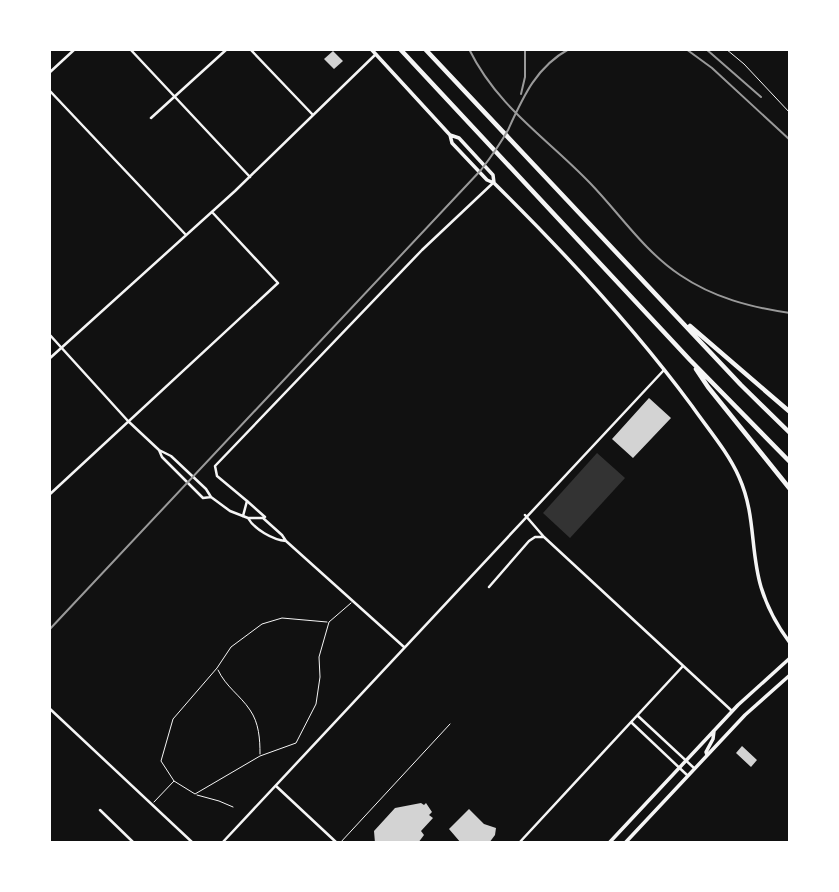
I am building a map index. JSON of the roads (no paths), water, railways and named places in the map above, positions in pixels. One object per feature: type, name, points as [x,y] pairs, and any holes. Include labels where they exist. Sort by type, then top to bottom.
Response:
[{"type":"highway","points":[[400,49],[690,360],[790,462]]},
{"type":"highway","points":[[425,49],[741,385],[790,433]]},
{"type":"highway","points":[[670,309],[790,412]]},
{"type":"highway","points":[[690,360],[708,387],[790,489]]},
{"type":"main road","points":[[371,49],[450,135],[452,143],[607,301],[664,369],[714,437],[739,476],[752,522],[761,587],[769,609],[790,643]]},
{"type":"main road","points":[[450,135],[459,138],[493,175],[494,183]]},
{"type":"main road","points":[[609,843],[732,711],[790,659]]},
{"type":"main road","points":[[625,843],[744,715],[790,675]]},
{"type":"main road","points":[[707,754],[714,731]]},
{"type":"street","points":[[49,73],[75,49]]},
{"type":"street","points":[[131,49],[250,177]]},
{"type":"street","points":[[151,117],[227,49]]},
{"type":"street","points":[[250,49],[313,115]]},
{"type":"street","points":[[49,359],[250,177],[376,54]]},
{"type":"street","points":[[49,90],[186,236]]},
{"type":"street","points":[[404,647],[217,476],[215,466],[422,250],[494,183]]},
{"type":"street","points":[[49,495],[278,283],[212,212]]},
{"type":"street","points":[[49,334],[128,422],[159,450],[171,456],[211,497],[230,511],[269,523]]},
{"type":"street","points":[[222,843],[664,369]]},
{"type":"street","points":[[159,450],[162,457],[203,498],[211,497]]},
{"type":"street","points":[[243,516],[247,501]]},
{"type":"street","points":[[525,516],[544,537],[732,711]]},
{"type":"street","points":[[248,518],[252,524],[278,541],[286,541]]},
{"type":"street","points":[[489,587],[529,541],[539,536],[544,537]]},
{"type":"street","points":[[519,843],[683,666]]},
{"type":"street","points":[[49,708],[193,843]]},
{"type":"street","points":[[638,716],[694,768]]},
{"type":"street","points":[[632,723],[687,775]]},
{"type":"street","points":[[275,785],[338,843]]},
{"type":"street","points":[[100,810],[134,843]]},
{"type":"lane","points":[[726,49],[744,64],[790,113]]},
{"type":"lane","points":[[195,794],[261,756],[296,743],[316,704],[320,677],[318,657],[329,622],[353,601]]},
{"type":"lane","points":[[233,807],[195,794],[174,781],[161,761],[173,719],[217,668],[231,647],[262,624],[282,618],[329,622]]},
{"type":"lane","points":[[217,668],[229,689],[254,718],[260,738],[261,756]]},
{"type":"lane","points":[[338,843],[450,724]]},
{"type":"lane","points":[[152,804],[174,781]]},
{"type":"railway","points":[[469,49],[481,70],[508,105],[590,183],[644,244],[667,265],[693,283],[719,296],[790,313]]},
{"type":"railway","points":[[521,94],[525,77],[525,49]]},
{"type":"railway","points":[[49,630],[481,170],[505,135],[539,74],[569,49]]},
{"type":"railway","points":[[686,49],[712,68],[790,140]]},
{"type":"railway","points":[[706,49],[761,97]]}]
